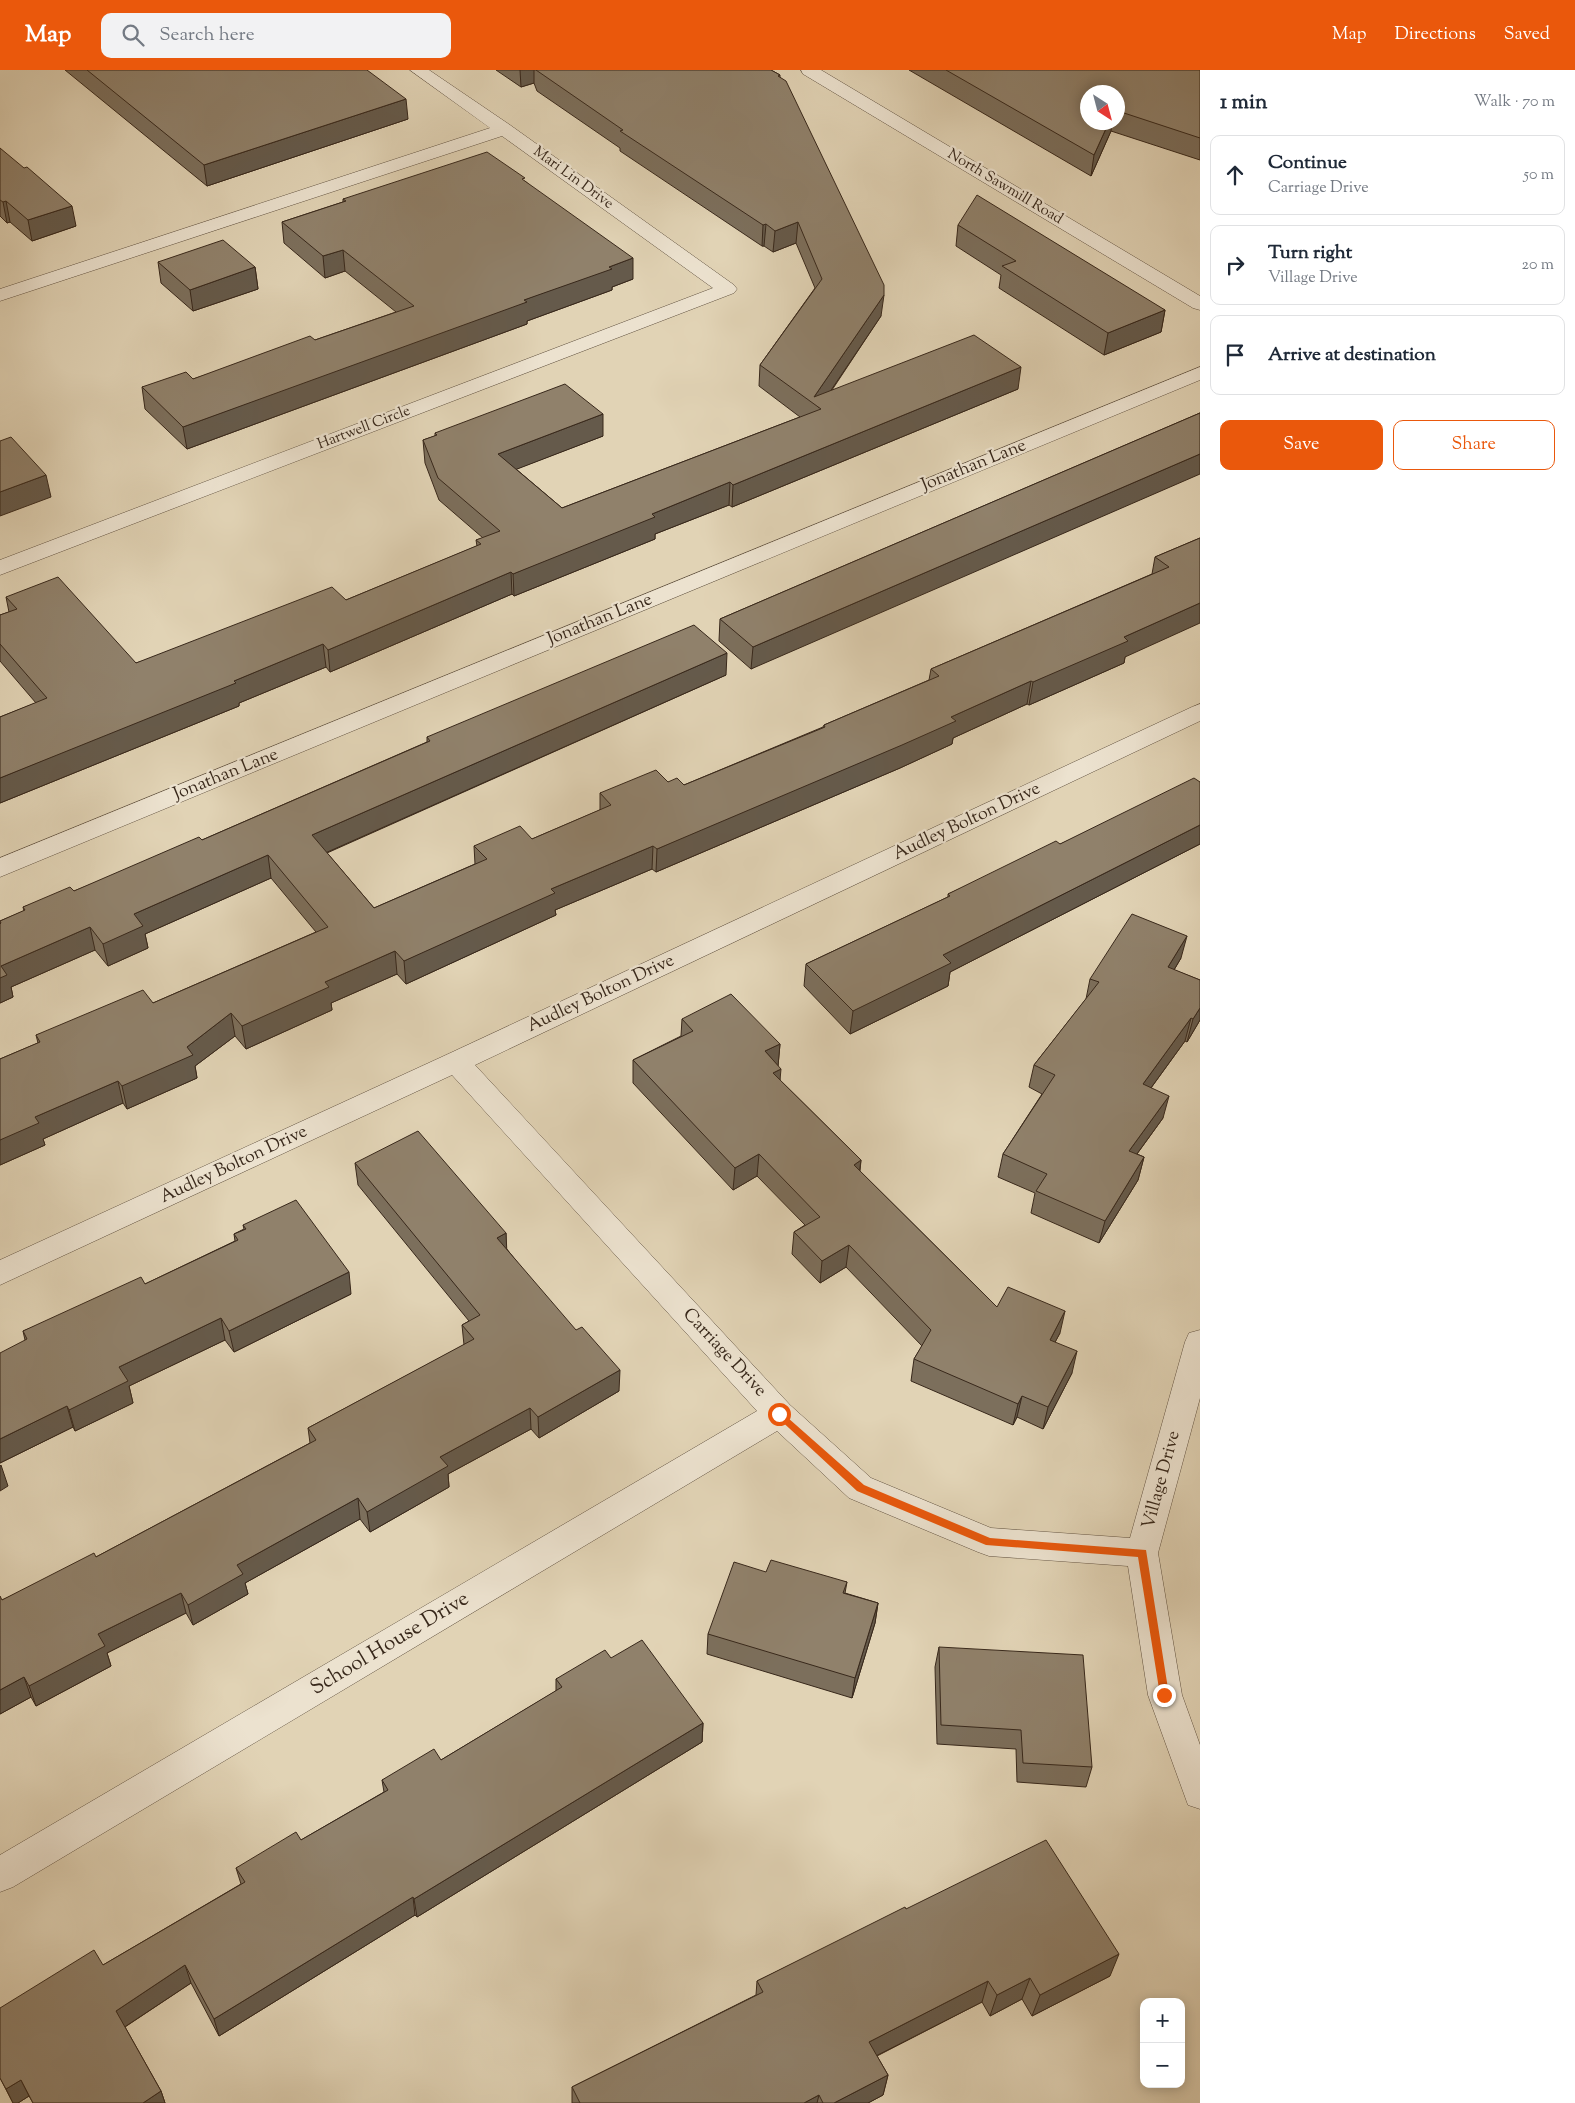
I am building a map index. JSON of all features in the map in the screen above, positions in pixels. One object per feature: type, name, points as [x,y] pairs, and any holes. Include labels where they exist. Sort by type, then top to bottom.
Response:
[{"type":"street","name":"Mari Lin Drive","points":[[418,70],[504,129],[727,289]]},
{"type":"street","name":"North Sawmill Road","points":[[810,70],[1200,304]]},
{"type":"street","points":[[0,295],[504,129]]},
{"type":"street","name":"Hartwell Circle","points":[[0,568],[727,289]]},
{"type":"street","name":"Jonathan Lane","points":[[0,868],[1200,373]]},
{"type":"street","name":"Audley Bolton Drive","points":[[0,1273],[1195,720]]},
{"type":"street","name":"Carriage Drive","points":[[456,1062],[779,1414],[860,1488],[989,1542],[1142,1553]]},
{"type":"street","name":"Village Drive","points":[[1200,1342],[1142,1553],[1164,1695],[1200,1793]]},
{"type":"street","name":"School House Drive","points":[[0,1875],[779,1414]]},
{"type":"building","points":[[87,70],[367,70],[406,99],[204,165]]},
{"type":"building","points":[[536,70],[771,70],[786,81],[884,285],[884,295],[814,397],[974,335],[1021,367],[733,485],[730,482],[652,514],[655,517],[513,574],[511,572],[328,650],[323,644],[234,681],[236,683],[0,778],[0,717],[47,698],[0,644],[0,615],[17,609],[6,597],[58,577],[136,663],[332,587],[346,600],[481,544],[476,540],[500,531],[438,478],[423,440],[437,435],[435,433],[565,384],[603,414],[498,454],[562,508],[821,409],[760,365],[822,279],[798,222],[775,231],[766,224],[763,225],[620,131],[623,130]]},
{"type":"building","points":[[946,70],[1200,70],[1200,138],[1125,113],[1125,85],[1080,85],[1080,130],[1105,130],[1094,155]]},
{"type":"building","points":[[0,148],[24,168],[27,167],[72,206],[28,220],[6,201],[0,200]]},
{"type":"building","points":[[487,152],[633,258],[609,267],[612,269],[524,300],[527,302],[183,427],[142,387],[186,372],[193,379],[310,336],[315,340],[414,306],[343,250],[323,256],[282,222],[346,201],[343,199]]},
{"type":"building","points":[[977,195],[1165,310],[1108,333],[1002,266],[1016,261],[958,225]]},
{"type":"building","points":[[223,240],[255,267],[190,290],[158,262]]},
{"type":"building","points":[[1200,413],[1200,454],[753,647],[720,619]]},
{"type":"building","points":[[11,437],[46,475],[0,492],[0,441]]},
{"type":"building","points":[[1200,538],[1200,603],[1124,637],[1128,641],[1033,682],[1031,681],[951,717],[956,721],[902,745],[657,849],[653,846],[551,889],[555,893],[404,961],[395,951],[325,982],[329,987],[242,1026],[231,1013],[187,1047],[193,1055],[122,1086],[118,1081],[35,1117],[39,1123],[0,1140],[0,1059],[40,1042],[36,1035],[143,990],[153,1003],[328,927],[268,855],[134,914],[143,926],[103,944],[90,927],[1,966],[7,975],[0,978],[0,921],[25,910],[23,907],[70,887],[74,891],[199,837],[202,840],[430,741],[427,737],[694,625],[727,653],[312,835],[374,908],[487,859],[474,846],[520,826],[532,839],[611,805],[600,793],[656,770],[668,782],[677,778],[684,785],[825,727],[824,725],[939,676],[931,669],[1169,567],[1155,557]]},
{"type":"building","points":[[1194,778],[1200,782],[1200,825],[943,955],[951,963],[853,1011],[806,964],[950,896],[948,894],[1056,841],[1060,844]]},
{"type":"building","points":[[1132,914],[1187,936],[1168,967],[1200,980],[1200,1008],[1143,1084],[1169,1096],[1129,1151],[1144,1157],[1105,1221],[1036,1191],[1047,1174],[1003,1154],[1055,1075],[1034,1065],[1099,982],[1090,979]]},
{"type":"building","points":[[731,994],[780,1044],[765,1051],[781,1069],[773,1073],[861,1160],[854,1165],[997,1307],[1008,1287],[1065,1311],[1050,1340],[1077,1351],[1048,1407],[1022,1396],[1018,1404],[914,1359],[931,1330],[849,1245],[822,1261],[794,1232],[820,1217],[759,1154],[735,1168],[633,1060],[693,1031],[682,1019]]},
{"type":"building","points":[[418,1131],[506,1233],[497,1238],[576,1330],[582,1327],[620,1370],[538,1417],[530,1408],[440,1457],[448,1466],[367,1512],[358,1498],[237,1565],[243,1574],[188,1605],[181,1593],[98,1634],[105,1646],[29,1686],[24,1677],[0,1690],[0,1596],[2,1600],[94,1553],[96,1557],[316,1440],[308,1428],[474,1339],[462,1325],[480,1315],[355,1163]]},
{"type":"building","points":[[296,1200],[349,1272],[229,1331],[221,1318],[119,1367],[128,1381],[69,1410],[67,1406],[0,1439],[0,1353],[27,1339],[23,1331],[141,1277],[145,1284],[238,1240],[234,1234],[246,1229],[243,1225]]},
{"type":"building","points":[[771,1560],[847,1582],[843,1593],[878,1603],[855,1678],[708,1634],[734,1562],[766,1572]]},
{"type":"building","points":[[642,1640],[703,1723],[214,2019],[185,1965],[116,2011],[161,2091],[143,2103],[33,2103],[21,2080],[6,2089],[0,2078],[0,2008],[94,1950],[103,1965],[245,1882],[236,1868],[296,1832],[301,1840],[388,1790],[382,1780],[434,1749],[441,1760],[562,1687],[556,1679],[605,1650],[611,1658]]},
{"type":"building","points":[[939,1647],[1083,1655],[1092,1767],[1023,1763],[1021,1730],[941,1725]]},
{"type":"building","points":[[1046,1840],[1119,1954],[1040,1995],[1030,1978],[997,1995],[988,1981],[869,2042],[888,2075],[834,2103],[823,2103],[819,2095],[804,2103],[580,2103],[572,2087],[763,1992],[757,1981],[905,1907],[906,1909]]},
{"type":"route","points":[[779,1414],[860,1488],[989,1542],[1142,1553],[1164,1695]]}]
